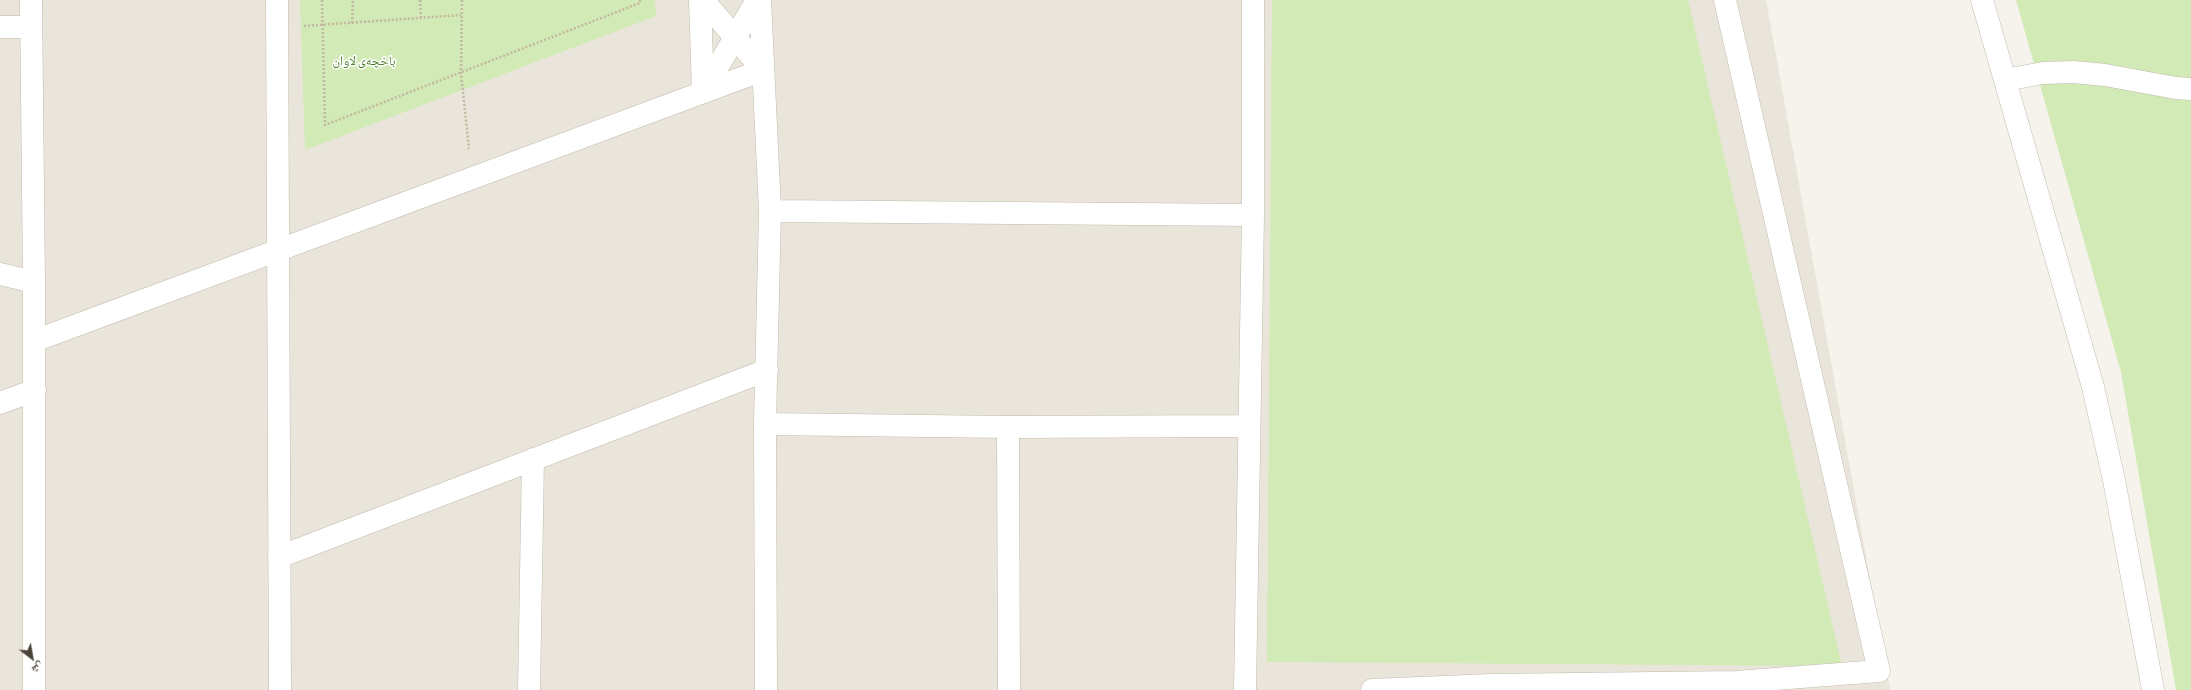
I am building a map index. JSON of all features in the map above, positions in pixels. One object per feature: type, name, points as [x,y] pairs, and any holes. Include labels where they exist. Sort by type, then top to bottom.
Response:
[{"type":"street","points":[[31,0],[35,390],[34,690]]},
{"type":"street","points":[[277,0],[280,690]]},
{"type":"street","points":[[702,0],[763,70]]},
{"type":"street","points":[[702,0],[703,92]]},
{"type":"street","points":[[703,92],[758,0]]},
{"type":"street","points":[[758,0],[770,211],[765,424],[766,690]]},
{"type":"street","points":[[1244,690],[1253,215],[1253,0]]},
{"type":"street","points":[[1372,690],[1736,686],[1879,671],[1725,0]]},
{"type":"street","points":[[1982,0],[2094,395],[2114,480],[2152,690]]},
{"type":"street","points":[[0,27],[31,27]]},
{"type":"street","points":[[34,341],[763,70]]},
{"type":"street","points":[[2005,80],[2043,73],[2074,72],[2191,89]]},
{"type":"street","points":[[770,211],[1253,215]]},
{"type":"street","points":[[0,274],[34,282]]},
{"type":"street","points":[[279,557],[767,370]]},
{"type":"street","points":[[0,403],[35,390]]},
{"type":"street","points":[[765,424],[1008,427],[1248,426]]},
{"type":"street","points":[[1008,427],[1009,690]]},
{"type":"street","points":[[529,690],[533,459]]},
{"type":"path","points":[[322,0],[325,125],[640,3],[640,0]]},
{"type":"path","points":[[352,23],[353,0]]},
{"type":"path","points":[[420,0],[421,18]]},
{"type":"path","points":[[462,0],[461,72],[472,179]]},
{"type":"path","points":[[323,25],[461,15]]},
{"type":"shaded area","points":[[0,0],[1766,0],[1890,690],[0,690]]},
{"type":"green space","name":"باخچەی لاوان","points":[[300,0],[655,0],[656,16],[305,150]]},
{"type":"green space","points":[[1272,0],[1688,0],[1842,666],[1267,662]]},
{"type":"green space","points":[[2016,0],[2191,0],[2191,690],[2176,690],[2121,372]]}]
